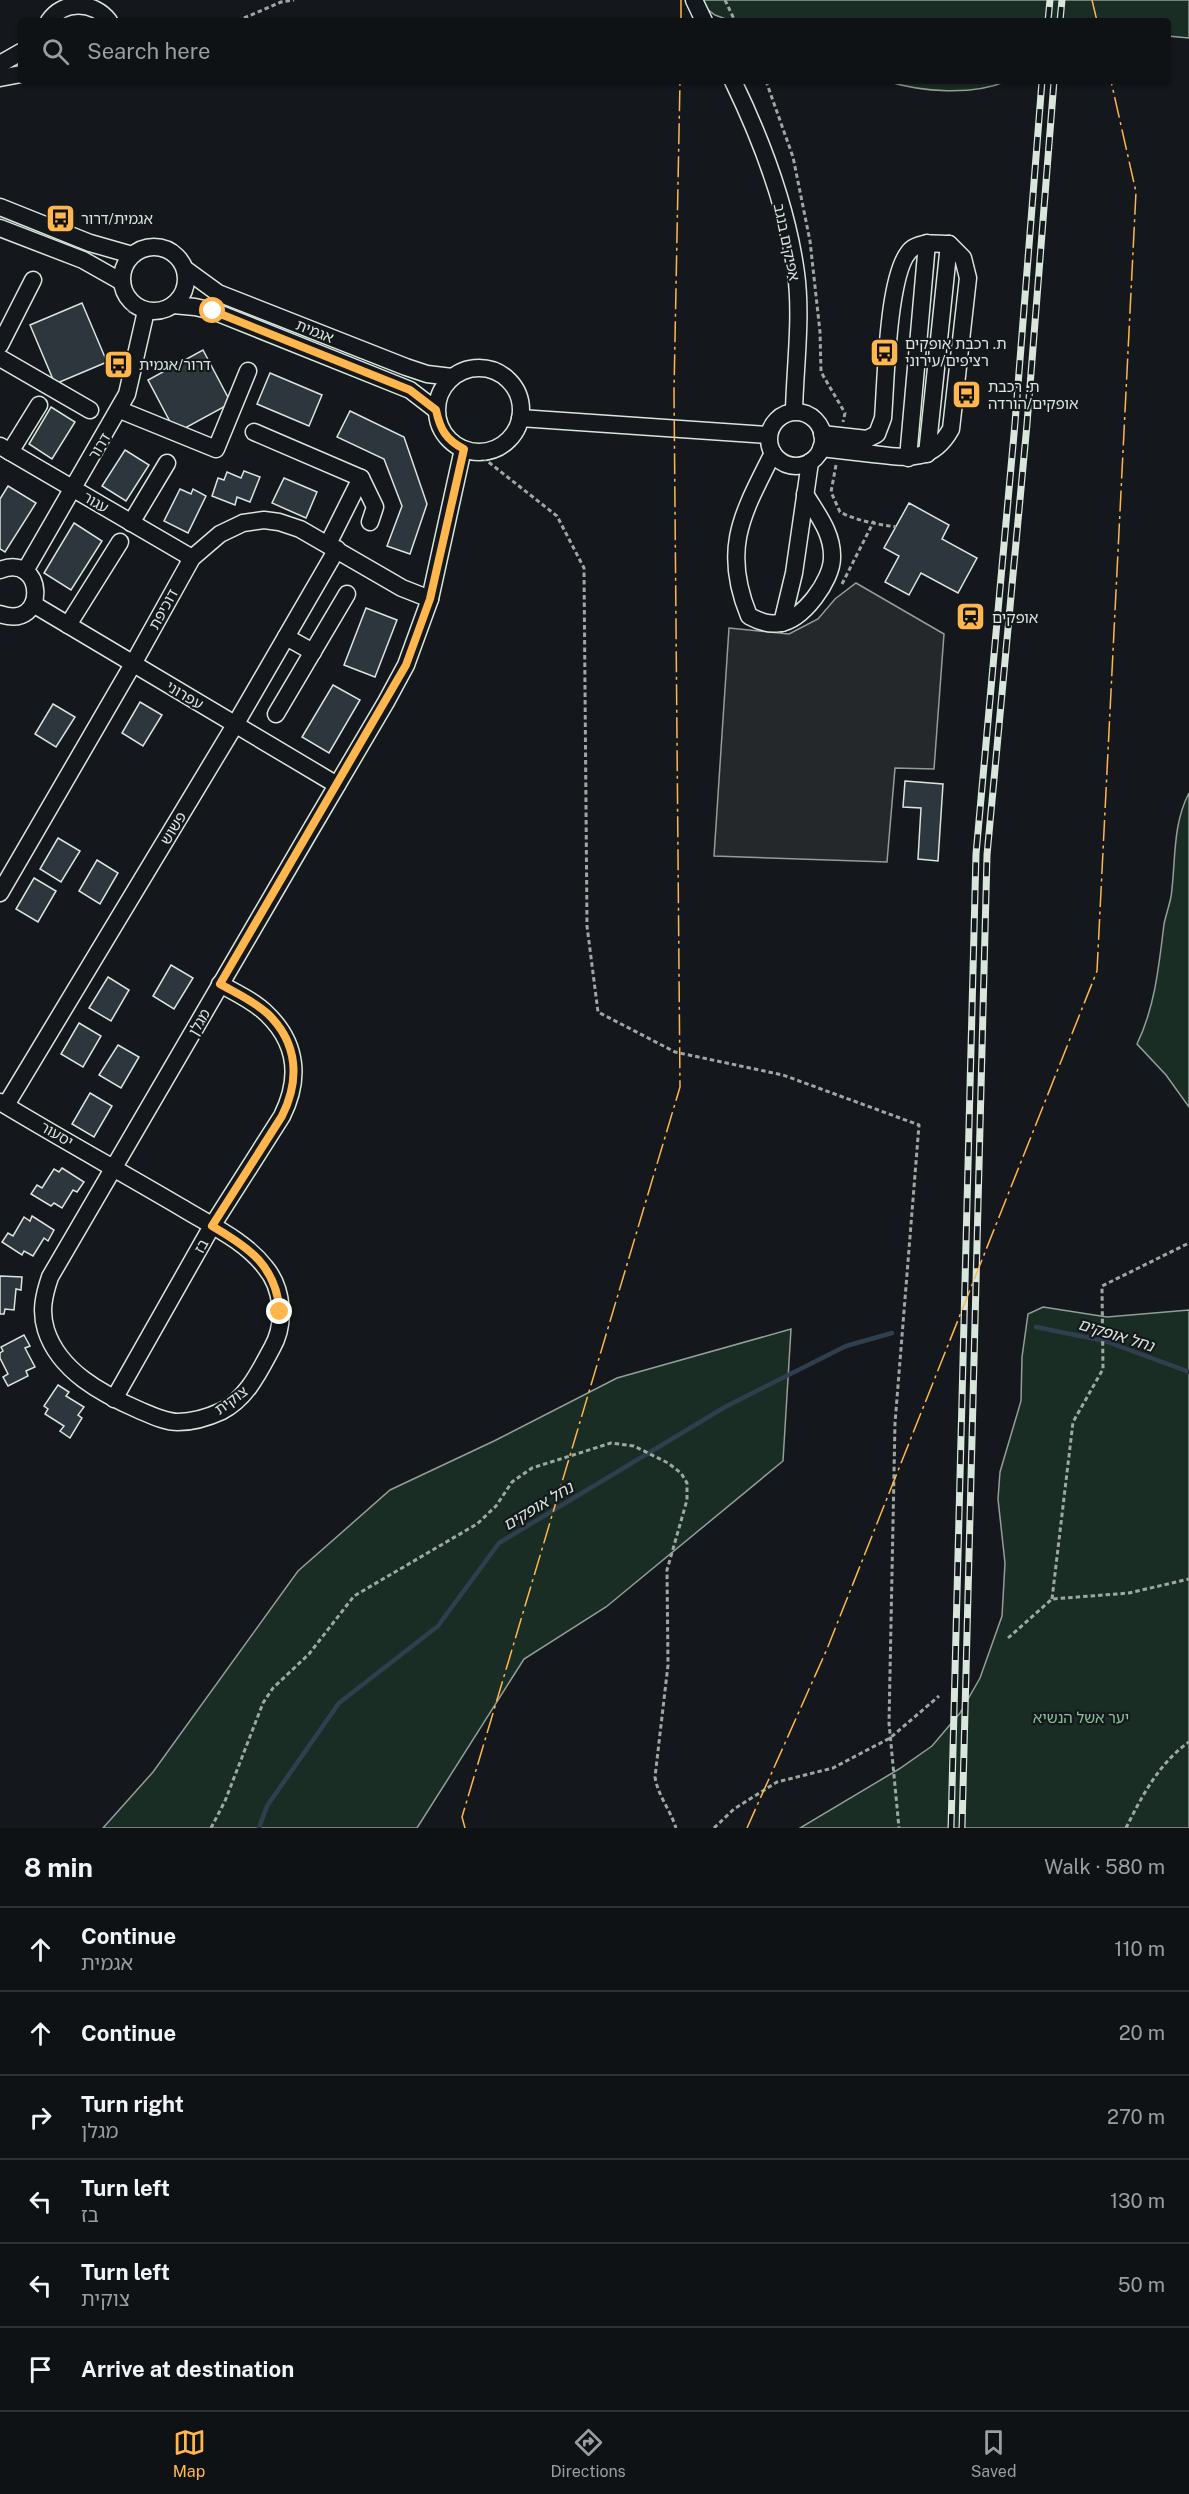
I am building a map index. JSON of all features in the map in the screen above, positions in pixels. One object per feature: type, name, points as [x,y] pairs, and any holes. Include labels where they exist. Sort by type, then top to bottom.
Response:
[{"type":"street","points":[[694,0],[703,18]]},
{"type":"street","points":[[51,18],[61,4],[84,4],[101,10]]},
{"type":"street","points":[[0,64],[18,54]]},
{"type":"street","points":[[0,78],[18,75]]},
{"type":"street","name":"אפיקים בנגב","points":[[734,84],[771,174],[786,224],[796,274],[794,411]]},
{"type":"street","points":[[0,207],[90,243],[132,255]]},
{"type":"street","points":[[0,228],[83,260],[122,282]]},
{"type":"street","points":[[810,462],[791,465],[779,460],[773,453],[769,435],[777,419],[794,411],[813,418],[822,441],[840,450],[908,458],[927,454],[944,441],[951,429],[968,278],[963,258],[949,244],[927,243],[912,248],[902,260],[894,287],[883,418],[877,434],[867,439],[822,441]]},
{"type":"street","points":[[908,458],[927,243]]},
{"type":"street","points":[[148,247],[166,249],[181,261],[185,269],[183,293],[173,305],[160,311],[146,311],[129,300],[122,282],[126,263],[132,255],[148,247]]},
{"type":"street","name":"אגמית","points":[[185,269],[218,293],[406,367],[427,374],[452,377]]},
{"type":"street","points":[[0,345],[33,280]]},
{"type":"street","name":"אגמית","points":[[173,305],[195,306],[213,311],[377,376],[410,390],[436,410]]},
{"type":"street","name":"דרור","points":[[25,571],[120,410],[127,394],[146,311]]},
{"type":"street","points":[[0,358],[90,410]]},
{"type":"street","points":[[473,368],[484,368],[497,372],[508,380],[521,404],[520,418],[509,440],[488,451],[470,451],[452,443],[438,422],[436,410],[441,391],[452,377],[473,368]]},
{"type":"street","points":[[120,410],[216,449],[248,372]]},
{"type":"street","points":[[5,449],[39,405]]},
{"type":"street","points":[[520,418],[769,435]]},
{"type":"street","points":[[254,432],[361,478],[375,507],[370,522]]},
{"type":"street","points":[[782,623],[794,573],[810,462],[822,441]]},
{"type":"street","name":"עגור","points":[[5,449],[192,558]]},
{"type":"street","name":"מגלן","points":[[114,1167],[406,665],[430,599],[470,451]]},
{"type":"street","points":[[773,453],[741,517],[737,545],[736,574],[740,594],[749,616],[764,623],[782,623],[806,609],[823,585],[832,560],[829,535],[805,494]]},
{"type":"street","points":[[131,523],[167,463]]},
{"type":"street","name":"פשוש","points":[[3,1104],[286,637],[332,546],[361,478]]},
{"type":"street","name":"דוכיפת","points":[[0,893],[192,558],[220,534],[243,523],[264,520],[279,522],[300,529],[402,588],[430,599]]},
{"type":"street","points":[[68,625],[120,542]]},
{"type":"street","points":[[0,570],[9,567],[25,571],[31,576],[36,590],[33,604],[22,615],[15,617],[0,614]]},
{"type":"street","points":[[276,714],[347,594]]},
{"type":"street","name":"עפרוני","points":[[33,604],[337,785]]},
{"type":"street","points":[[286,637],[313,652]]},
{"type":"street","name":"בז","points":[[114,1399],[212,1226],[282,1116],[291,1097],[295,1080],[290,1048],[281,1030],[267,1013],[220,984]]},
{"type":"street","name":"יסעור","points":[[3,1104],[114,1167]]},
{"type":"street","name":"צוקית","points":[[114,1167],[254,1254],[274,1281],[279,1295],[280,1312],[277,1340],[252,1386],[223,1410],[204,1418],[177,1422],[158,1418],[114,1399],[90,1385],[68,1366],[55,1349],[46,1330],[43,1314],[44,1296],[50,1277],[114,1167]]},
{"type":"path","points":[[244,18],[281,2],[294,0]]},
{"type":"path","points":[[725,0],[734,18]]},
{"type":"path","points":[[840,450],[831,492],[840,512],[856,520],[874,521],[896,527]]},
{"type":"path","points":[[470,451],[557,516],[584,568],[587,926],[598,1012],[675,1052],[783,1075],[919,1125],[894,1423],[890,1738],[899,1828]]},
{"type":"path","points":[[838,594],[874,521]]},
{"type":"path","points":[[1052,1599],[1073,1422],[1103,1369],[1102,1286],[1189,1243]]},
{"type":"path","points":[[211,1828],[225,1801],[263,1703],[273,1688],[309,1654],[354,1596],[477,1524],[496,1506],[512,1482],[532,1468],[611,1443],[634,1446],[668,1463],[681,1473],[687,1483],[687,1500],[667,1570],[668,1665],[655,1777],[658,1794],[672,1815],[676,1828]]},
{"type":"path","points":[[1008,1638],[1052,1599],[1129,1593],[1189,1579]]},
{"type":"path","points":[[714,1828],[734,1809],[777,1782],[833,1768],[890,1738],[939,1696]]},
{"type":"path","points":[[1126,1828],[1141,1798],[1160,1769],[1189,1742]]},
{"type":"green space","points":[[695,0],[1189,0],[1189,38],[1171,36],[1171,18],[723,18],[715,15]]},
{"type":"green space","points":[[896,84],[999,84],[978,89],[947,91]]},
{"type":"green space","points":[[1189,793],[1189,1107],[1166,1075],[1137,1044],[1148,1015],[1155,986],[1164,924],[1171,897],[1177,831]]},
{"type":"green space","name":"יער אשל הנשיא","points":[[1043,1307],[1107,1317],[1189,1310],[1189,1828],[800,1828],[899,1769],[932,1746],[960,1713],[980,1678],[1002,1616],[1005,1563],[998,1499],[1000,1472],[1021,1401],[1022,1357],[1028,1314]]},
{"type":"green space","points":[[791,1329],[783,1461],[606,1607],[524,1659],[417,1828],[103,1828],[153,1772],[298,1571],[390,1490],[494,1441],[617,1378]]},
{"type":"shaded area","points":[[856,583],[944,634],[934,769],[895,768],[887,862],[714,856],[729,628],[789,634],[818,619],[835,599]]},
{"type":"building","points":[[82,303],[107,362],[55,384],[30,325]]},
{"type":"building","points":[[203,350],[231,403],[176,433],[148,380]]},
{"type":"building","points":[[270,373],[322,395],[309,426],[257,404]]},
{"type":"building","points":[[51,407],[75,422],[52,459],[29,444]]},
{"type":"building","points":[[350,411],[404,437],[427,504],[410,554],[387,546],[402,506],[384,459],[337,437]]},
{"type":"building","points":[[125,450],[149,465],[126,501],[102,486]]},
{"type":"building","points":[[244,471],[260,477],[250,502],[237,497],[235,505],[212,496],[218,478],[224,480],[227,472],[241,478]]},
{"type":"building","points":[[284,478],[317,492],[306,518],[272,503]]},
{"type":"building","points":[[8,486],[36,503],[5,552],[0,549],[0,499]]},
{"type":"building","points":[[180,489],[191,494],[193,489],[206,496],[188,533],[164,521]]},
{"type":"building","points":[[909,503],[949,525],[942,539],[977,558],[958,593],[921,573],[909,595],[885,582],[899,556],[884,548]]},
{"type":"building","points":[[74,523],[102,541],[71,590],[44,573]]},
{"type":"building","points":[[366,608],[397,620],[375,677],[344,665]]},
{"type":"building","points":[[333,685],[360,700],[329,753],[302,737]]},
{"type":"building","points":[[140,702],[162,715],[143,746],[122,733]]},
{"type":"building","points":[[53,704],[75,717],[56,747],[35,734]]},
{"type":"building","points":[[905,781],[943,784],[938,861],[918,859],[921,808],[903,807]]},
{"type":"building","points":[[58,838],[80,851],[61,882],[40,869]]},
{"type":"building","points":[[97,860],[118,873],[100,904],[79,891]]},
{"type":"building","points":[[34,878],[56,891],[38,922],[16,909]]},
{"type":"building","points":[[171,965],[193,978],[174,1009],[153,996]]},
{"type":"building","points":[[108,977],[129,990],[111,1021],[89,1008]]},
{"type":"building","points":[[79,1023],[101,1036],[83,1067],[61,1054]]},
{"type":"building","points":[[118,1045],[139,1057],[121,1088],[99,1075]]},
{"type":"building","points":[[90,1093],[112,1106],[94,1137],[72,1124]]},
{"type":"building","points":[[62,1168],[84,1182],[77,1192],[73,1190],[62,1208],[54,1203],[51,1206],[31,1194],[37,1185],[42,1188],[54,1169],[59,1172]]},
{"type":"building","points":[[32,1216],[54,1230],[48,1241],[44,1238],[33,1256],[24,1251],[22,1255],[2,1242],[8,1233],[13,1236],[24,1217],[30,1221]]},
{"type":"building","points":[[0,1276],[22,1277],[21,1290],[16,1289],[14,1310],[5,1309],[4,1314],[0,1314]]},
{"type":"building","points":[[24,1335],[30,1346],[25,1348],[35,1367],[26,1371],[28,1376],[8,1386],[3,1377],[8,1374],[0,1358],[0,1353],[3,1351],[1,1347]]},
{"type":"building","points":[[58,1385],[69,1392],[66,1396],[84,1407],[78,1415],[82,1418],[70,1438],[60,1431],[64,1426],[45,1414],[48,1409],[44,1406]]},
{"type":"waterway","name":"נחל אופקים","points":[[1036,1327],[1105,1341],[1189,1372]]},
{"type":"waterway","name":"נחל אופקים","points":[[259,1828],[267,1806],[339,1703],[438,1626],[499,1543],[725,1407],[846,1346],[892,1333]]},
{"type":"railway","points":[[1048,18],[1050,0]]},
{"type":"railway","points":[[1060,18],[1062,0]]},
{"type":"railway","points":[[951,1828],[976,854],[1015,423],[1042,84]]},
{"type":"railway","points":[[962,1828],[987,855],[1027,424],[1054,84]]},
{"type":"power","points":[[681,0],[681,18]]},
{"type":"power","points":[[1092,0],[1096,18]]},
{"type":"power","points":[[465,1828],[462,1817],[680,1087],[674,391],[680,84]]},
{"type":"power","points":[[747,1828],[827,1649],[1097,971],[1136,192],[1112,84]]},
{"type":"place","name":"אגמית/דרור","points":[[60,218]]},
{"type":"place","name":"ת. רכבת אופקים רציפים/עירוני","points":[[884,352]]},
{"type":"place","name":"דרור/אגמית","points":[[118,364]]},
{"type":"place","name":"ת. רכבת אופקים/הורדה","points":[[967,395]]},
{"type":"place","name":"אופקים","points":[[971,617]]},
{"type":"route","points":[[213,311],[410,390],[436,410],[438,422],[444,434],[452,443],[464,449],[430,599],[406,665],[220,984],[267,1013],[281,1030],[290,1048],[294,1066],[295,1080],[291,1097],[282,1116],[212,1226],[254,1254],[266,1268],[279,1295],[280,1312]]}]
